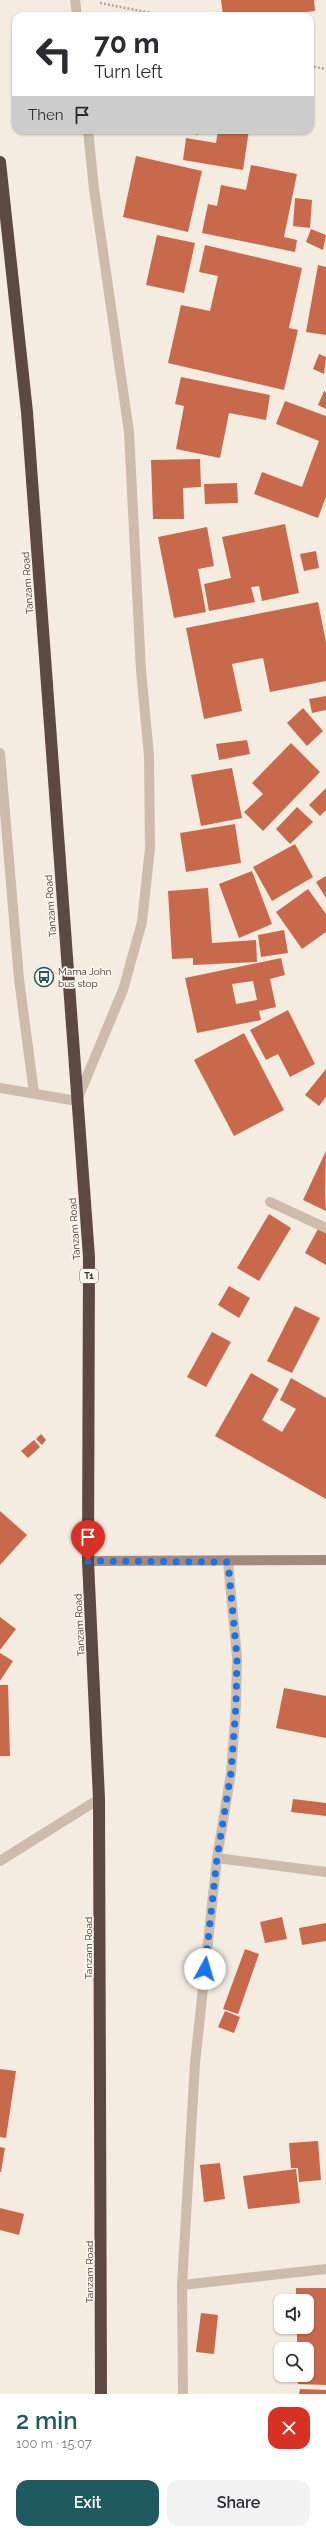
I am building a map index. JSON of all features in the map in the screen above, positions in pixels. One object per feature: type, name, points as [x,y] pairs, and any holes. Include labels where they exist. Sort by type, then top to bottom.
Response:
[{"type":"highway","name":"Tanzam Road","points":[[0,162],[27,412],[89,1257],[88,1561],[99,1799],[101,2394]]},
{"type":"main road","points":[[88,1561],[228,1562],[326,1560]]},
{"type":"street","points":[[75,0],[76,12]]},
{"type":"street","points":[[0,1088],[77,1101],[125,983],[142,922],[150,848],[149,756],[141,670],[128,432],[94,189],[88,134]]},
{"type":"street","points":[[0,753],[19,978],[34,1093]]},
{"type":"street","points":[[270,1202],[326,1228]]},
{"type":"street","points":[[183,2394],[182,2285],[195,2064],[217,1858],[231,1773],[236,1705],[237,1657],[228,1562]]},
{"type":"street","points":[[0,1861],[99,1799]]},
{"type":"street","points":[[217,1858],[326,1872]]},
{"type":"street","points":[[182,2285],[326,2269]]},
{"type":"path","points":[[98,2],[147,12]]},
{"type":"path","points":[[314,67],[326,69]]},
{"type":"building","points":[[221,0],[314,0],[315,11],[307,12],[222,12]]},
{"type":"building","points":[[217,134],[248,134],[243,170],[183,160],[186,138],[216,143]]},
{"type":"building","points":[[136,156],[202,171],[188,232],[123,217]]},
{"type":"building","points":[[251,165],[297,174],[284,237],[297,240],[295,252],[202,233],[208,204],[217,206],[221,185],[246,190]]},
{"type":"building","points":[[295,198],[312,200],[310,228],[293,226]]},
{"type":"building","points":[[311,229],[326,235],[323,250],[306,242]]},
{"type":"building","points":[[157,235],[195,243],[184,293],[146,285]]},
{"type":"building","points":[[205,245],[302,268],[289,328],[298,330],[284,390],[168,363],[181,305],[210,311],[218,276],[199,272]]},
{"type":"building","points":[[318,265],[326,267],[326,335],[306,332]]},
{"type":"building","points":[[319,354],[326,357],[324,374],[313,369]]},
{"type":"building","points":[[181,377],[270,395],[266,420],[229,413],[220,458],[176,449],[184,406],[175,404]]},
{"type":"building","points":[[324,391],[326,392],[326,409],[318,405]]},
{"type":"building","points":[[285,401],[326,416],[326,497],[318,518],[254,494],[262,472],[302,487],[319,441],[276,424]]},
{"type":"building","points":[[200,459],[201,487],[183,488],[184,519],[153,519],[151,460]]},
{"type":"building","points":[[237,483],[238,503],[205,504],[204,484]]},
{"type":"building","points":[[285,524],[299,593],[262,601],[259,586],[251,587],[255,602],[209,611],[204,584],[231,578],[222,537]]},
{"type":"building","points":[[207,527],[214,566],[198,569],[206,612],[174,618],[158,537]]},
{"type":"building","points":[[316,551],[319,568],[304,571],[300,554]]},
{"type":"building","points":[[318,602],[326,642],[326,681],[270,692],[263,658],[232,664],[242,711],[204,719],[186,628]]},
{"type":"building","points":[[326,696],[326,710],[312,713],[309,699]]},
{"type":"building","points":[[303,708],[323,731],[307,746],[287,723]]},
{"type":"building","points":[[247,740],[250,754],[219,760],[216,744]]},
{"type":"building","points":[[291,743],[320,772],[263,831],[244,812],[263,794],[252,783]]},
{"type":"building","points":[[232,768],[242,818],[201,826],[191,775]]},
{"type":"building","points":[[326,788],[326,810],[320,816],[309,805]]},
{"type":"building","points":[[297,807],[313,822],[290,844],[276,829]]},
{"type":"building","points":[[235,824],[241,863],[186,872],[180,833]]},
{"type":"building","points":[[295,844],[313,877],[272,901],[253,867]]},
{"type":"building","points":[[252,871],[272,924],[239,938],[219,884]]},
{"type":"building","points":[[326,876],[326,898],[316,882]]},
{"type":"building","points":[[208,888],[212,943],[256,940],[257,962],[193,965],[193,958],[172,959],[168,891]]},
{"type":"building","points":[[308,889],[326,914],[326,932],[302,949],[276,912]]},
{"type":"building","points":[[284,930],[288,953],[261,957],[258,935]]},
{"type":"building","points":[[281,958],[285,975],[270,979],[276,1007],[259,1011],[261,1020],[197,1033],[185,978]],"holes":[[[253,981],[257,1000],[236,1004],[232,984]]]},
{"type":"building","points":[[288,1010],[315,1064],[290,1077],[278,1054],[266,1060],[250,1030]]},
{"type":"building","points":[[244,1033],[284,1110],[234,1136],[194,1060]]},
{"type":"building","points":[[326,1069],[326,1097],[319,1106],[305,1095]]},
{"type":"building","points":[[326,1151],[325,1193],[326,1211],[303,1200]]},
{"type":"building","points":[[269,1214],[291,1228],[259,1281],[237,1268]]},
{"type":"building","points":[[318,1229],[326,1233],[326,1265],[305,1253]]},
{"type":"building","points":[[229,1286],[250,1298],[239,1318],[218,1305]]},
{"type":"building","points":[[295,1306],[320,1318],[292,1373],[267,1361]]},
{"type":"building","points":[[212,1332],[231,1342],[206,1387],[187,1377]]},
{"type":"building","points":[[251,1373],[279,1389],[262,1420],[282,1432],[296,1409],[280,1400],[291,1378],[326,1398],[326,1499],[215,1436]]},
{"type":"building","points":[[41,1434],[46,1440],[42,1445],[36,1439]]},
{"type":"building","points":[[34,1440],[40,1447],[28,1458],[21,1451]]},
{"type":"building","points":[[0,1511],[27,1535],[0,1565]]},
{"type":"building","points":[[0,1617],[16,1629],[0,1650]]},
{"type":"building","points":[[0,1653],[13,1661],[0,1681]]},
{"type":"building","points":[[0,1685],[8,1685],[10,1756],[0,1756]]},
{"type":"building","points":[[284,1688],[326,1696],[326,1738],[276,1728]]},
{"type":"building","points":[[293,1799],[326,1803],[326,1816],[291,1812]]},
{"type":"building","points":[[282,1917],[287,1939],[265,1943],[260,1922]]},
{"type":"building","points":[[326,1923],[326,1941],[302,1945],[299,1928]]},
{"type":"building","points":[[245,1949],[259,1954],[238,2014],[223,2009]]},
{"type":"building","points":[[225,2011],[240,2017],[234,2033],[218,2027]]},
{"type":"building","points":[[0,2069],[16,2071],[6,2138],[0,2137]]},
{"type":"building","points":[[318,2141],[321,2180],[299,2182],[298,2168],[291,2168],[289,2143]]},
{"type":"building","points":[[0,2147],[5,2148],[1,2172],[0,2172]]},
{"type":"building","points":[[220,2163],[225,2199],[204,2202],[200,2165]]},
{"type":"building","points":[[296,2169],[300,2203],[248,2209],[243,2176]]},
{"type":"building","points":[[0,2208],[24,2214],[19,2235],[0,2230]]},
{"type":"building","points":[[296,2288],[326,2288],[326,2385],[298,2384],[298,2382],[314,2382],[314,2342],[297,2342],[297,2334],[314,2334],[314,2294],[296,2294]]},
{"type":"building","points":[[201,2313],[218,2315],[214,2354],[196,2352]]},
{"type":"building","points":[[300,2389],[326,2390],[326,2394],[299,2394]]},
{"type":"place","name":"Mama John bus stop","points":[[44,977]]},
{"type":"route","points":[[88,1561],[228,1562],[237,1657],[236,1705],[231,1773],[217,1858],[205,1969]]}]
